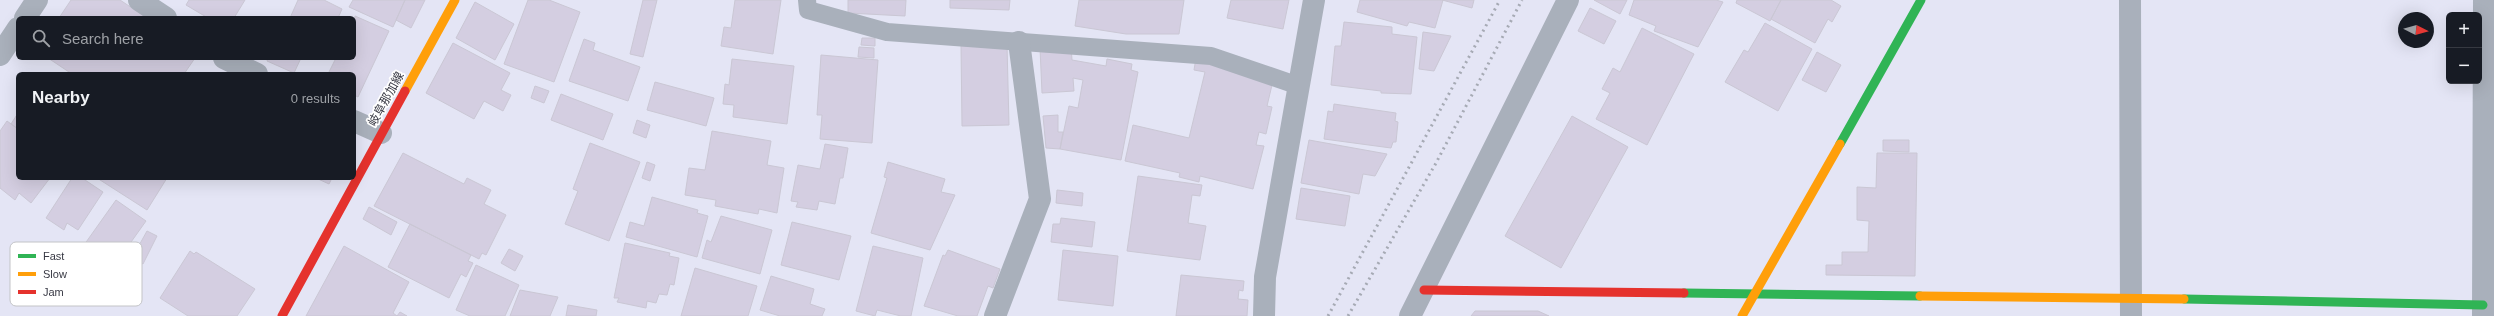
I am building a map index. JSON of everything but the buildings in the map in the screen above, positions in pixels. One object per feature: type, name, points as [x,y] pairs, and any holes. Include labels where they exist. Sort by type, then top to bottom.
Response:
[{"type":"street","points":[[26,16],[37,0]]},
{"type":"street","points":[[139,0],[163,16]]},
{"type":"street","name":"岐阜那加線","points":[[356,179],[455,0]]},
{"type":"street","points":[[1264,316],[1265,277],[1314,0]]},
{"type":"street","points":[[1410,316],[1568,0]]},
{"type":"street","points":[[1742,316],[1921,0]]},
{"type":"street","points":[[2130,0],[2131,307]]},
{"type":"street","points":[[1424,290],[1754,294],[2131,307],[2483,310],[2484,0]]},
{"type":"street","points":[[0,54],[16,31]]},
{"type":"street","points":[[994,316],[1040,199],[1019,42]]},
{"type":"street","points":[[228,60],[253,72]]},
{"type":"street","points":[[356,122],[381,133]]},
{"type":"street","name":"岐阜那加線","points":[[282,316],[356,180]]},
{"type":"lane","points":[[807,0],[808,10],[887,32],[1211,56],[1299,86]]},
{"type":"railway","points":[[1328,316],[1500,0]]},
{"type":"railway","points":[[1348,316],[1436,163],[1522,0]]},
{"type":"traffic: fast","points":[[1840,144],[1921,0]]},
{"type":"traffic: fast","points":[[1684,293],[1920,296]]},
{"type":"traffic: fast","points":[[2184,299],[2483,305]]},
{"type":"traffic: slow","points":[[405,91],[455,0]]},
{"type":"traffic: slow","points":[[1742,316],[1840,144]]},
{"type":"traffic: slow","points":[[1920,296],[2184,299]]},
{"type":"traffic: jam","points":[[282,316],[405,91]]},
{"type":"traffic: jam","points":[[1424,290],[1684,293]]}]
